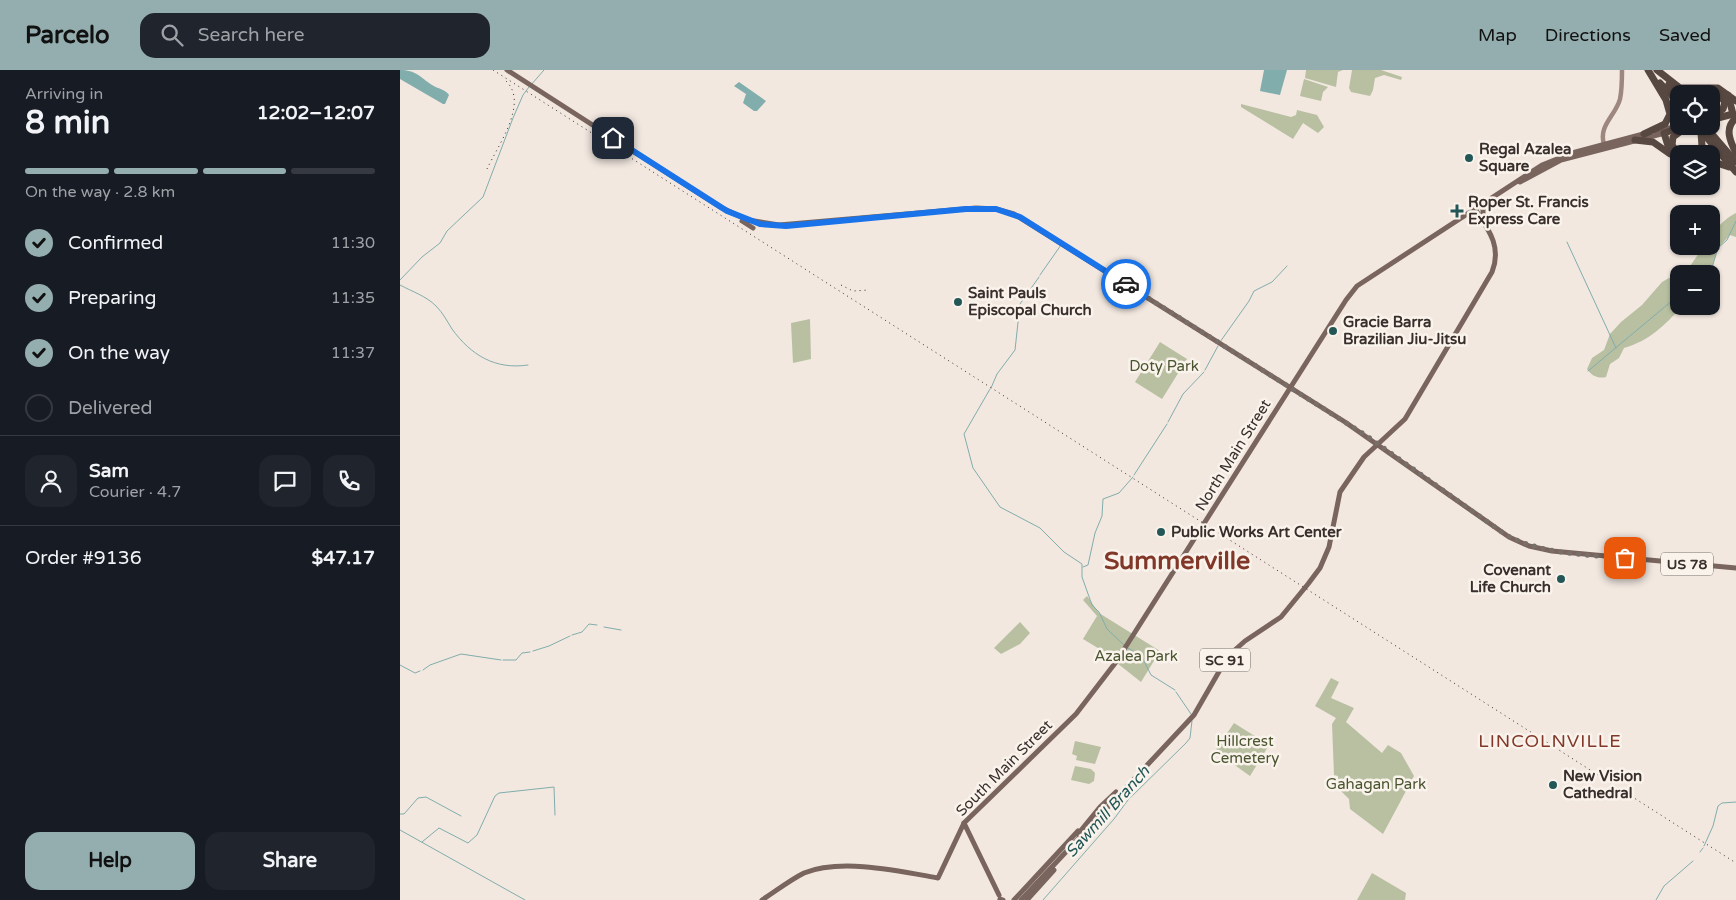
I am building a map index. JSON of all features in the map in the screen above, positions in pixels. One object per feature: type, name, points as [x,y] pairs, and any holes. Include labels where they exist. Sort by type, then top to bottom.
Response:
[{"type":"highway","points":[[1648,70],[1670,94]]},
{"type":"highway","points":[[1644,134],[1665,124],[1670,114],[1666,100],[1648,70]]},
{"type":"highway","points":[[1657,70],[1680,88],[1712,87],[1724,90],[1736,101]]},
{"type":"highway","points":[[1657,70],[1670,85]]},
{"type":"highway","points":[[1724,90],[1730,99],[1735,114],[1728,131],[1736,153]]},
{"type":"highway","points":[[1720,95],[1723,98],[1723,109],[1720,112]]},
{"type":"highway","points":[[1720,117],[1735,114]]},
{"type":"highway","points":[[1670,132],[1664,133],[1670,151]]},
{"type":"highway","points":[[1700,135],[1736,173]]},
{"type":"highway","points":[[1713,135],[1736,162]]},
{"type":"highway","points":[[1635,140],[1653,142],[1670,152]]},
{"type":"highway","points":[[1720,163],[1736,173]]},
{"type":"main road","name":"US 78","points":[[506,70],[736,216],[760,224],[786,226],[990,208],[1020,217],[1379,444],[1498,530],[1521,542],[1552,551],[1736,568]]},
{"type":"main road","points":[[1605,146],[1602,135],[1604,128],[1620,101],[1622,70]]},
{"type":"main road","name":"North Main Street","points":[[1475,210],[1554,163],[1670,127]]},
{"type":"main road","name":"North Main Street","points":[[1186,555],[1220,496],[1346,300],[1359,284],[1464,218],[1542,165],[1559,157],[1664,133]]},
{"type":"main road","points":[[1483,222],[1482,213],[1490,201]]},
{"type":"main road","name":"SC 91","points":[[1020,900],[1194,715],[1228,656],[1245,641],[1275,622],[1320,568],[1329,547],[1344,484],[1358,463],[1405,419],[1495,265],[1494,241],[1475,210]]},
{"type":"main road","points":[[736,216],[754,228],[760,224]]},
{"type":"main road","points":[[1464,218],[1473,216],[1483,222]]},
{"type":"main road","name":"South Main Street","points":[[762,900],[804,874],[830,866],[857,867],[938,878],[964,823],[1084,705],[1122,654],[1186,555]]},
{"type":"main road","name":"SC 91","points":[[1020,900],[1091,817],[1137,774]]},
{"type":"main road","points":[[1014,900],[1091,817]]},
{"type":"main road","points":[[964,823],[1001,898]]},
{"type":"main road","points":[[1027,900],[1072,846]]},
{"type":"green space","points":[[1306,70],[1343,70],[1338,72],[1336,87],[1305,78]]},
{"type":"green space","points":[[1352,70],[1381,70],[1402,77],[1401,80],[1384,75],[1375,78],[1370,96],[1351,92],[1349,88]]},
{"type":"green space","points":[[1304,79],[1328,87],[1323,92],[1321,101],[1300,96]]},
{"type":"green space","points":[[1241,104],[1291,117],[1296,115],[1297,110],[1317,115],[1324,127],[1318,133],[1303,123],[1293,139],[1241,107]]},
{"type":"green space","points":[[1736,213],[1736,237],[1730,235],[1720,246],[1720,225]]},
{"type":"green space","points":[[1698,255],[1716,255],[1713,265],[1691,265]]},
{"type":"green space","points":[[1669,278],[1670,315],[1674,315],[1663,326],[1642,341],[1624,348],[1619,358],[1610,364],[1606,377],[1598,377],[1591,373],[1587,369],[1592,358],[1604,350],[1610,334],[1621,322],[1642,305],[1662,282]]},
{"type":"green space","points":[[810,319],[811,359],[793,363],[791,323]]},
{"type":"green space","name":"Doty Park","points":[[1160,342],[1187,359],[1162,399],[1135,382]]},
{"type":"green space","name":"Azalea Park","points":[[1087,596],[1099,613],[1160,651],[1141,682],[1117,663],[1116,659],[1083,639],[1097,616],[1083,600]]},
{"type":"green space","points":[[1020,622],[1030,633],[1020,644],[1001,654],[994,648]]},
{"type":"green space","name":"Gahagan Park","points":[[1331,678],[1339,682],[1331,698],[1354,708],[1346,722],[1382,753],[1388,745],[1401,753],[1414,776],[1383,834],[1350,809],[1349,799],[1339,789],[1338,776],[1334,775],[1332,724],[1336,718],[1315,706]]},
{"type":"green space","name":"Hillcrest Cemetery","points":[[1234,723],[1269,745],[1250,776],[1215,751]]},
{"type":"green space","points":[[1075,741],[1101,747],[1095,764],[1076,760],[1077,756],[1072,754]]},
{"type":"green space","points":[[1075,766],[1091,769],[1095,773],[1094,781],[1089,784],[1071,780]]},
{"type":"green space","points":[[1372,873],[1406,893],[1405,900],[1357,900]]},
{"type":"water","points":[[400,70],[414,73],[432,85],[446,91],[449,95],[445,104],[400,79]]},
{"type":"water","points":[[1264,70],[1287,70],[1280,95],[1260,91]]},
{"type":"water","points":[[739,82],[766,101],[757,111],[743,103],[746,94],[734,86]]},
{"type":"waterway","points":[[531,85],[544,70]]},
{"type":"waterway","points":[[400,280],[422,257],[440,243],[447,231],[483,197],[513,118],[523,95],[529,87]]},
{"type":"waterway","name":"Sawmill Branch","points":[[1713,265],[1718,248],[1727,240],[1736,221]]},
{"type":"waterway","points":[[1567,242],[1616,348]]},
{"type":"waterway","points":[[1040,275],[1061,245]]},
{"type":"waterway","points":[[1220,342],[1254,291],[1272,282],[1287,266]]},
{"type":"waterway","points":[[991,388],[997,374],[1015,350],[1020,304],[1039,277]]},
{"type":"waterway","points":[[400,285],[424,297],[436,306],[459,338],[485,359],[505,365],[528,365]]},
{"type":"waterway","name":"Sawmill Branch","points":[[1588,371],[1670,303]]},
{"type":"waterway","points":[[1205,370],[1218,346]]},
{"type":"waterway","points":[[1168,422],[1183,394],[1204,372]]},
{"type":"waterway","points":[[990,389],[964,434],[973,468],[1000,507],[1040,528],[1064,552],[1082,564],[1082,577],[1092,605],[1099,612],[1107,629],[1125,646]]},
{"type":"waterway","points":[[1134,475],[1167,424]]},
{"type":"waterway","points":[[1083,567],[1088,565],[1095,533],[1102,516],[1103,499],[1119,493],[1133,477]]},
{"type":"waterway","points":[[572,635],[582,632],[589,624],[597,625]]},
{"type":"waterway","points":[[604,627],[621,630]]},
{"type":"waterway","points":[[533,651],[570,636]]},
{"type":"waterway","points":[[1128,648],[1142,657],[1151,675],[1175,690]]},
{"type":"waterway","points":[[503,660],[516,660],[522,653],[530,652]]},
{"type":"waterway","points":[[423,670],[430,665],[461,654],[501,660]]},
{"type":"waterway","points":[[400,665],[415,673],[420,671]]},
{"type":"waterway","points":[[1176,692],[1191,714]]},
{"type":"waterway","name":"Sawmill Branch","points":[[1043,900],[1114,819],[1128,800],[1186,743],[1190,738],[1192,721]]},
{"type":"waterway","points":[[422,842],[439,828],[468,843],[477,835],[495,796],[499,793],[554,787],[555,815]]},
{"type":"waterway","points":[[400,814],[404,814],[418,798],[426,797],[461,816]]},
{"type":"waterway","points":[[1704,846],[1713,826],[1718,806],[1722,803],[1736,802]]},
{"type":"waterway","points":[[400,830],[525,900]]},
{"type":"waterway","points":[[1700,852],[1703,848]]},
{"type":"waterway","points":[[1656,900],[1664,886],[1693,861]]},
{"type":"railway","points":[[493,70],[1736,863]]},
{"type":"railway","points":[[487,169],[504,136],[513,112],[512,90],[506,81]]},
{"type":"railway","points":[[841,285],[853,291],[869,290]]},
{"type":"way so far","points":[[1126,284],[1367,436],[1506,535],[1530,546],[1550,551],[1625,558]]},
{"type":"place","name":"Regal Azalea Square","points":[[1469,158]]},
{"type":"place","name":"Roper St. Francis Express Care","points":[[1457,211]]},
{"type":"place","name":"Saint Pauls Episcopal Church","points":[[958,302]]},
{"type":"place","name":"Gracie Barra Brazilian Jiu-Jitsu","points":[[1333,331]]},
{"type":"place","name":"Public Works Art Center","points":[[1161,532]]},
{"type":"place","name":"Covenant Life Church","points":[[1561,579]]},
{"type":"place","name":"New Vision Cathedral","points":[[1553,785]]},
{"type":"district","name":"Summerville","points":[[1177,560]]},
{"type":"district","name":"LINCOLNVILLE","points":[[1550,741]]},
{"type":"route","points":[[613,138],[720,207],[739,217],[760,224],[786,226],[966,209],[996,209],[1006,211],[1026,220],[1126,284]]}]
